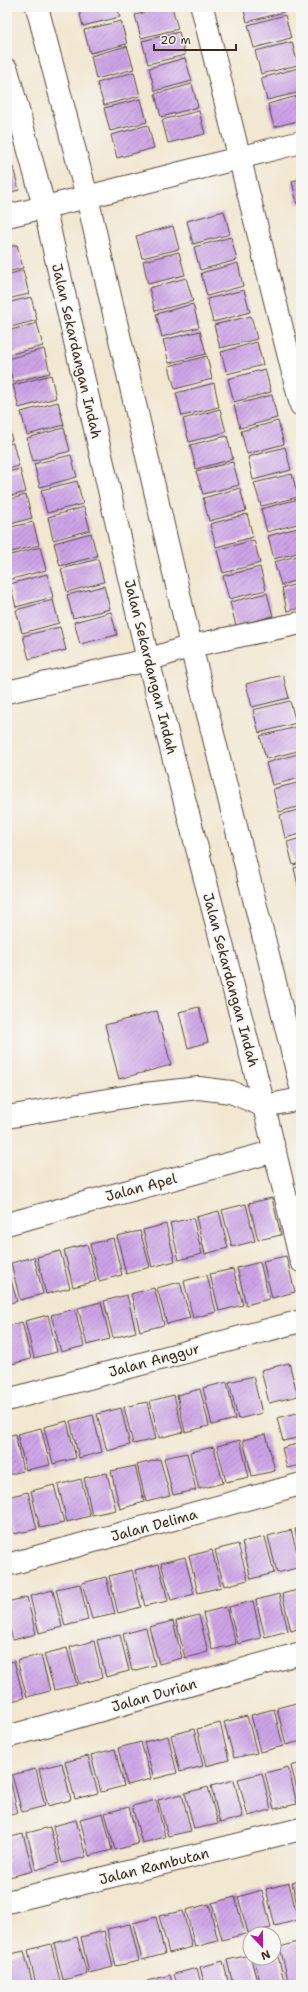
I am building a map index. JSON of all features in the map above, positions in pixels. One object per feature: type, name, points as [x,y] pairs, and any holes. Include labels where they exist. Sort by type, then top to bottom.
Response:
[{"type":"street","points":[[37,7],[87,197],[191,646],[301,1087]]},
{"type":"street","points":[[202,7],[301,405]]},
{"type":"street","name":"Jalan Sekardangan Indah","points":[[7,70],[44,206],[148,660],[264,1106],[301,1261]]},
{"type":"street","points":[[7,216],[301,142]]},
{"type":"street","points":[[7,692],[148,660],[191,646],[301,623]]},
{"type":"street","points":[[7,1116],[136,1095],[199,1088],[231,1092],[264,1106],[301,1099]]},
{"type":"street","name":"Jalan Apel","points":[[7,1224],[275,1151]]},
{"type":"street","name":"Jalan Anggur","points":[[7,1400],[301,1321]]},
{"type":"street","name":"Jalan Delima","points":[[7,1565],[301,1484]]},
{"type":"street","name":"Jalan Durian","points":[[7,1737],[301,1653]]},
{"type":"street","name":"Jalan Rambutan","points":[[7,1902],[301,1829]]},
{"type":"building","points":[[78,7],[117,7],[120,17],[83,26]]},
{"type":"building","points":[[133,7],[152,7],[152,8],[134,12]]},
{"type":"building","points":[[172,7],[178,29],[141,38],[135,15]]},
{"type":"building","points":[[243,7],[283,7],[284,12],[247,22]]},
{"type":"building","points":[[285,15],[291,38],[254,48],[248,25]]},
{"type":"building","points":[[121,21],[127,44],[90,53],[84,30]]},
{"type":"building","points":[[179,32],[185,55],[148,64],[142,41]]},
{"type":"building","points":[[292,42],[298,65],[261,74],[255,51]]},
{"type":"building","points":[[127,46],[134,69],[96,79],[91,56]]},
{"type":"building","points":[[185,58],[192,81],[155,91],[149,68]]},
{"type":"building","points":[[298,68],[301,77],[301,92],[267,100],[261,78]]},
{"type":"building","points":[[134,72],[140,96],[104,105],[97,83]]},
{"type":"building","points":[[192,84],[198,107],[161,117],[155,94]]},
{"type":"building","points":[[301,95],[301,120],[274,127],[268,104]]},
{"type":"building","points":[[141,99],[147,122],[110,131],[104,108]]},
{"type":"building","points":[[199,111],[205,134],[168,143],[162,120]]},
{"type":"building","points":[[148,125],[154,148],[117,158],[111,135]]},
{"type":"building","points":[[7,146],[12,164],[7,165]]},
{"type":"building","points":[[13,167],[19,190],[7,193],[7,168]]},
{"type":"building","points":[[301,179],[301,203],[297,204],[292,181]]},
{"type":"building","points":[[224,211],[230,234],[193,244],[187,221]]},
{"type":"building","points":[[173,226],[179,249],[142,258],[136,236]]},
{"type":"building","points":[[231,237],[237,260],[200,270],[194,247]]},
{"type":"building","points":[[17,245],[23,268],[7,272],[7,247]]},
{"type":"building","points":[[179,252],[185,275],[148,284],[143,261]]},
{"type":"building","points":[[238,263],[243,286],[207,296],[201,273]]},
{"type":"building","points":[[23,270],[29,294],[7,299],[7,275]]},
{"type":"building","points":[[186,278],[193,301],[155,311],[149,288]]},
{"type":"building","points":[[244,290],[250,312],[213,322],[207,299]]},
{"type":"building","points":[[31,297],[37,320],[7,328],[7,303]]},
{"type":"building","points":[[193,304],[199,327],[162,337],[156,314]]},
{"type":"building","points":[[251,316],[257,339],[220,348],[214,325]]},
{"type":"building","points":[[37,323],[43,346],[7,355],[7,331]]},
{"type":"building","points":[[200,331],[206,354],[169,363],[163,340]]},
{"type":"building","points":[[257,342],[263,365],[227,374],[221,352]]},
{"type":"building","points":[[44,349],[50,373],[13,382],[7,359]]},
{"type":"building","points":[[207,356],[212,379],[175,389],[169,366]]},
{"type":"building","points":[[265,369],[271,392],[234,402],[228,379]]},
{"type":"building","points":[[51,375],[56,398],[19,408],[13,385]]},
{"type":"building","points":[[214,383],[219,407],[182,416],[176,393]]},
{"type":"building","points":[[272,395],[277,418],[240,428],[234,405]]},
{"type":"building","points":[[58,402],[64,425],[27,435],[21,412]]},
{"type":"building","points":[[220,409],[226,432],[189,442],[183,419]]},
{"type":"building","points":[[278,421],[284,444],[247,454],[241,431]]},
{"type":"building","points":[[7,422],[12,440],[7,442]]},
{"type":"building","points":[[64,428],[70,451],[33,461],[27,438]]},
{"type":"building","points":[[227,436],[233,459],[196,469],[190,445]]},
{"type":"building","points":[[13,443],[19,466],[7,469],[7,444]]},
{"type":"building","points":[[285,447],[291,470],[253,480],[248,457]]},
{"type":"building","points":[[71,455],[77,477],[40,487],[34,464]]},
{"type":"building","points":[[233,462],[239,485],[203,494],[196,471]]},
{"type":"building","points":[[20,469],[26,492],[7,497],[7,472]]},
{"type":"building","points":[[292,474],[298,497],[261,506],[254,483]]},
{"type":"building","points":[[77,481],[83,504],[47,513],[41,490]]},
{"type":"building","points":[[240,488],[246,511],[209,521],[203,498]]},
{"type":"building","points":[[26,495],[32,518],[7,525],[7,500]]},
{"type":"building","points":[[298,499],[301,511],[301,523],[267,532],[261,509]]},
{"type":"building","points":[[84,507],[90,530],[53,540],[48,517]]},
{"type":"building","points":[[247,514],[253,537],[216,547],[210,524]]},
{"type":"building","points":[[33,522],[39,545],[7,553],[7,528]]},
{"type":"building","points":[[301,527],[301,552],[274,559],[268,536]]},
{"type":"building","points":[[91,533],[97,556],[60,566],[54,543]]},
{"type":"building","points":[[254,540],[260,563],[223,573],[217,550]]},
{"type":"building","points":[[40,547],[46,570],[8,580],[7,556]]},
{"type":"building","points":[[301,555],[301,579],[281,585],[274,562]]},
{"type":"building","points":[[98,559],[104,582],[67,592],[61,569]]},
{"type":"building","points":[[260,567],[266,590],[229,599],[223,576]]},
{"type":"building","points":[[47,574],[53,597],[16,607],[10,584]]},
{"type":"building","points":[[301,583],[301,608],[287,611],[282,588]]},
{"type":"building","points":[[104,586],[110,609],[73,618],[67,595]]},
{"type":"building","points":[[267,593],[273,616],[236,626],[230,602]]},
{"type":"building","points":[[53,600],[59,623],[22,633],[16,610]]},
{"type":"building","points":[[111,612],[117,635],[80,644],[74,622]]},
{"type":"building","points":[[60,627],[66,650],[29,659],[23,636]]},
{"type":"building","points":[[283,675],[289,698],[252,707],[246,684]]},
{"type":"building","points":[[290,701],[296,723],[259,733],[253,710]]},
{"type":"building","points":[[297,727],[301,750],[266,759],[260,736]]},
{"type":"building","points":[[301,753],[301,778],[272,785],[266,763]]},
{"type":"building","points":[[301,782],[301,806],[279,812],[273,789]]},
{"type":"building","points":[[301,809],[301,834],[285,838],[280,815]]},
{"type":"building","points":[[301,838],[301,863],[293,865],[287,842]]},
{"type":"building","points":[[301,866],[301,890],[299,890],[294,868]]},
{"type":"building","points":[[199,1007],[208,1042],[188,1048],[179,1012]]},
{"type":"building","points":[[157,1011],[171,1065],[119,1079],[105,1025]]},
{"type":"building","points":[[272,1198],[281,1235],[258,1240],[249,1203]]},
{"type":"building","points":[[246,1204],[255,1241],[232,1247],[222,1210]]},
{"type":"building","points":[[219,1211],[228,1248],[205,1254],[196,1217]]},
{"type":"building","points":[[193,1218],[202,1254],[179,1260],[170,1223]]},
{"type":"building","points":[[166,1224],[175,1261],[152,1267],[143,1230]]},
{"type":"building","points":[[140,1231],[150,1267],[126,1274],[117,1236]]},
{"type":"building","points":[[113,1238],[122,1275],[99,1281],[90,1244]]},
{"type":"building","points":[[87,1244],[96,1281],[73,1287],[64,1250]]},
{"type":"building","points":[[60,1251],[70,1288],[46,1294],[37,1257]]},
{"type":"building","points":[[286,1256],[295,1292],[272,1298],[263,1261]]},
{"type":"building","points":[[34,1257],[43,1294],[20,1300],[11,1263]]},
{"type":"building","points":[[260,1262],[269,1299],[246,1305],[237,1268]]},
{"type":"building","points":[[7,1266],[17,1301],[7,1304]]},
{"type":"building","points":[[233,1269],[243,1305],[219,1311],[210,1274]]},
{"type":"building","points":[[207,1275],[216,1312],[193,1318],[184,1281]]},
{"type":"building","points":[[180,1282],[190,1318],[167,1324],[157,1288]]},
{"type":"building","points":[[154,1288],[164,1325],[140,1331],[131,1294]]},
{"type":"building","points":[[127,1295],[136,1332],[113,1338],[104,1301]]},
{"type":"building","points":[[101,1302],[110,1339],[87,1345],[78,1308]]},
{"type":"building","points":[[75,1309],[84,1346],[61,1352],[51,1315]]},
{"type":"building","points":[[48,1315],[57,1352],[34,1358],[25,1321]]},
{"type":"building","points":[[22,1322],[31,1359],[8,1365],[7,1326]]},
{"type":"building","points":[[289,1363],[298,1396],[269,1403],[261,1370]]},
{"type":"building","points":[[253,1376],[262,1413],[238,1419],[229,1382]]},
{"type":"building","points":[[227,1382],[235,1419],[212,1425],[203,1388]]},
{"type":"building","points":[[200,1389],[209,1426],[185,1432],[177,1395]]},
{"type":"building","points":[[174,1395],[183,1432],[159,1438],[150,1401]]},
{"type":"building","points":[[147,1402],[156,1439],[133,1444],[124,1407]]},
{"type":"building","points":[[121,1408],[130,1445],[107,1451],[97,1414]]},
{"type":"building","points":[[301,1412],[301,1437],[283,1441],[277,1418]]},
{"type":"building","points":[[93,1415],[102,1452],[79,1458],[70,1421]]},
{"type":"building","points":[[67,1421],[76,1458],[53,1464],[44,1427]]},
{"type":"building","points":[[41,1428],[50,1465],[26,1470],[17,1434]]},
{"type":"building","points":[[15,1434],[23,1471],[7,1475],[7,1436]]},
{"type":"building","points":[[266,1434],[275,1471],[252,1476],[243,1440]]},
{"type":"building","points":[[240,1440],[249,1477],[226,1482],[217,1446]]},
{"type":"building","points":[[301,1443],[301,1465],[287,1468],[282,1448]]},
{"type":"building","points":[[214,1447],[223,1483],[199,1489],[190,1452]]},
{"type":"building","points":[[187,1453],[196,1490],[173,1495],[164,1458]]},
{"type":"building","points":[[160,1459],[170,1496],[146,1502],[137,1465]]},
{"type":"building","points":[[135,1466],[144,1502],[120,1509],[111,1471]]},
{"type":"building","points":[[107,1473],[116,1510],[92,1515],[84,1478]]},
{"type":"building","points":[[81,1479],[90,1516],[67,1522],[58,1485]]},
{"type":"building","points":[[54,1485],[64,1523],[40,1528],[31,1491]]},
{"type":"building","points":[[28,1492],[37,1529],[14,1534],[7,1506],[7,1497]]},
{"type":"building","points":[[301,1528],[301,1553],[300,1553],[295,1529]]},
{"type":"building","points":[[291,1530],[301,1567],[277,1573],[268,1536]]},
{"type":"building","points":[[265,1537],[274,1573],[251,1579],[242,1542]]},
{"type":"building","points":[[238,1544],[248,1580],[224,1586],[215,1550]]},
{"type":"building","points":[[212,1550],[221,1587],[198,1593],[189,1556]]},
{"type":"building","points":[[185,1557],[194,1594],[171,1600],[161,1563]]},
{"type":"building","points":[[159,1564],[168,1601],[145,1606],[135,1570]]},
{"type":"building","points":[[132,1570],[141,1607],[118,1613],[109,1576]]},
{"type":"building","points":[[106,1577],[115,1614],[92,1619],[82,1583]]},
{"type":"building","points":[[80,1584],[88,1620],[65,1626],[56,1589]]},
{"type":"building","points":[[301,1589],[301,1628],[291,1631],[282,1594]]},
{"type":"building","points":[[53,1590],[62,1627],[39,1633],[30,1596]]},
{"type":"building","points":[[279,1594],[288,1631],[265,1637],[256,1600]]},
{"type":"building","points":[[27,1597],[36,1634],[13,1640],[7,1617],[7,1602]]},
{"type":"building","points":[[253,1601],[261,1638],[238,1644],[229,1607]]},
{"type":"building","points":[[226,1607],[236,1644],[212,1650],[203,1613]]},
{"type":"building","points":[[199,1615],[208,1652],[185,1658],[176,1621]]},
{"type":"building","points":[[173,1621],[182,1658],[159,1664],[149,1627]]},
{"type":"building","points":[[146,1628],[155,1665],[132,1671],[123,1634]]},
{"type":"building","points":[[120,1635],[129,1671],[106,1677],[97,1640]]},
{"type":"building","points":[[94,1641],[102,1678],[79,1684],[70,1647]]},
{"type":"building","points":[[67,1648],[77,1685],[54,1690],[44,1654]]},
{"type":"building","points":[[41,1655],[50,1691],[27,1697],[17,1660]]},
{"type":"building","points":[[14,1661],[24,1698],[7,1702],[7,1663]]},
{"type":"building","points":[[300,1702],[301,1741],[286,1745],[277,1708]]},
{"type":"building","points":[[274,1709],[283,1746],[260,1752],[251,1715]]},
{"type":"building","points":[[247,1716],[257,1753],[234,1758],[224,1722]]},
{"type":"building","points":[[220,1723],[229,1760],[206,1766],[197,1729]]},
{"type":"building","points":[[194,1729],[203,1766],[180,1772],[171,1735]]},
{"type":"building","points":[[168,1736],[177,1773],[154,1779],[144,1742]]},
{"type":"building","points":[[141,1742],[151,1779],[127,1785],[118,1748]]},
{"type":"building","points":[[115,1749],[124,1786],[101,1792],[91,1755]]},
{"type":"building","points":[[88,1756],[98,1793],[75,1799],[65,1762]]},
{"type":"building","points":[[62,1763],[71,1800],[48,1806],[39,1769]]},
{"type":"building","points":[[301,1763],[301,1802],[300,1802],[291,1766]]},
{"type":"building","points":[[288,1767],[297,1804],[274,1809],[265,1773]]},
{"type":"building","points":[[36,1769],[45,1806],[22,1812],[12,1775]]},
{"type":"building","points":[[262,1773],[271,1810],[248,1816],[238,1779]]},
{"type":"building","points":[[9,1776],[18,1813],[7,1816],[7,1777]]},
{"type":"building","points":[[234,1780],[243,1817],[220,1823],[211,1786]]},
{"type":"building","points":[[208,1787],[218,1824],[194,1829],[185,1793]]},
{"type":"building","points":[[182,1794],[191,1831],[168,1836],[158,1800]]},
{"type":"building","points":[[156,1800],[165,1837],[142,1843],[132,1806]]},
{"type":"building","points":[[129,1807],[138,1844],[115,1850],[105,1813]]},
{"type":"building","points":[[103,1813],[112,1850],[89,1856],[80,1819]]},
{"type":"building","points":[[76,1820],[86,1857],[62,1863],[53,1826]]},
{"type":"building","points":[[50,1827],[59,1863],[36,1870],[27,1833]]},
{"type":"building","points":[[23,1834],[33,1871],[9,1877],[7,1867],[7,1838]]},
{"type":"building","points":[[301,1880],[301,1918],[300,1918],[292,1883]]},
{"type":"building","points":[[289,1883],[298,1920],[275,1926],[266,1889]]},
{"type":"building","points":[[262,1890],[271,1926],[246,1926],[238,1897]]},
{"type":"building","points":[[235,1897],[243,1926],[242,1935],[222,1940],[212,1903]]},
{"type":"building","points":[[209,1904],[218,1941],[195,1947],[186,1910]]},
{"type":"building","points":[[183,1911],[192,1947],[169,1953],[159,1916]]},
{"type":"building","points":[[156,1917],[165,1954],[142,1960],[133,1923]]},
{"type":"building","points":[[130,1924],[139,1961],[116,1966],[107,1929]]},
{"type":"building","points":[[104,1931],[113,1967],[89,1973],[81,1937]]},
{"type":"building","points":[[77,1937],[87,1974],[63,1980],[54,1943]]},
{"type":"building","points":[[301,1941],[301,1981],[289,1984],[282,1955],[282,1946]]},
{"type":"building","points":[[51,1944],[60,1981],[36,1985],[28,1950]]},
{"type":"building","points":[[24,1951],[33,1985],[8,1985],[7,1955]]},
{"type":"building","points":[[242,1957],[242,1966],[253,1966],[258,1985],[233,1985],[227,1960]]},
{"type":"building","points":[[223,1961],[229,1985],[205,1985],[200,1967]]},
{"type":"building","points":[[256,1966],[280,1966],[285,1985],[261,1985]]},
{"type":"building","points":[[197,1968],[201,1985],[177,1985],[174,1974]]},
{"type":"building","points":[[170,1975],[173,1985],[148,1985],[147,1981]]}]
